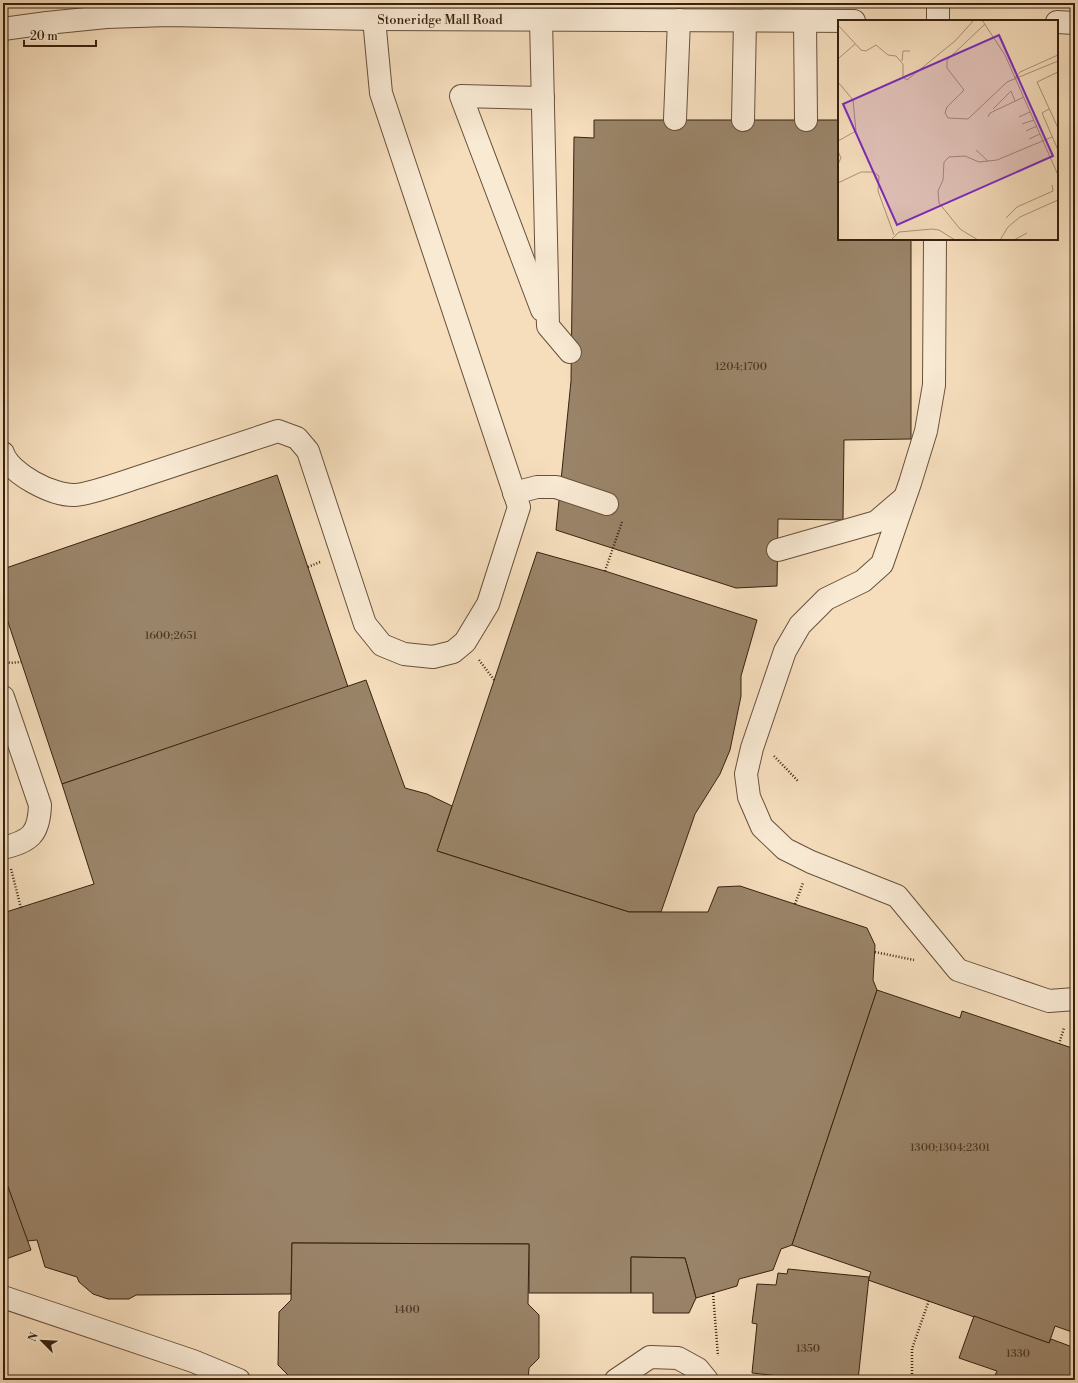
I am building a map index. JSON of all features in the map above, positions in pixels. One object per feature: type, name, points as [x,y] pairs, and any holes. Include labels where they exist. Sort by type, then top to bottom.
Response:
[{"type":"street","points":[[848,3],[848,20]]},
{"type":"street","points":[[938,3],[938,20]]},
{"type":"street","points":[[3,453],[5,459],[14,469],[31,481],[63,495],[77,495],[278,431],[297,438],[308,451],[365,624],[382,645],[404,654],[433,657],[453,652],[465,642],[488,604],[519,507],[381,93],[373,8]]},
{"type":"street","name":"Stoneridge Mall Road","points":[[3,29],[106,17],[373,8],[541,20],[838,21]]},
{"type":"street","points":[[541,20],[548,326]]},
{"type":"street","points":[[675,120],[678,20]]},
{"type":"street","points":[[743,120],[745,21]]},
{"type":"street","points":[[805,21],[806,120]]},
{"type":"street","points":[[1058,22],[1075,23]]},
{"type":"street","points":[[543,98],[461,96],[548,326],[570,352]]},
{"type":"street","points":[[935,240],[934,385],[926,431],[905,497],[882,564],[863,581],[826,599],[800,625],[785,651],[752,748],[746,774],[749,797],[762,827],[785,849],[812,862],[897,896],[958,970],[1049,1001],[1075,998]]},
{"type":"street","points":[[514,493],[537,487],[556,487],[615,511]]},
{"type":"street","points":[[778,550],[876,522],[905,497]]},
{"type":"street","points":[[3,698],[40,806],[40,818],[35,832],[22,844],[4,848]]},
{"type":"street","points":[[3,1297],[194,1361],[240,1380]]},
{"type":"street","points":[[616,1380],[650,1357],[678,1358],[698,1369],[707,1380]]},
{"type":"path","points":[[605,571],[615,511]]},
{"type":"path","points":[[3,661],[10,663],[21,662]]},
{"type":"path","points":[[752,748],[776,756],[798,781]]},
{"type":"path","points":[[4,848],[20,908]]},
{"type":"path","points":[[795,904],[803,884]]},
{"type":"path","points":[[875,952],[914,960]]},
{"type":"path","points":[[1060,1044],[1064,1028]]},
{"type":"path","points":[[714,1294],[718,1361]]},
{"type":"path","points":[[912,1380],[912,1348],[929,1300]]},
{"type":"building","points":[[594,120],[838,120],[838,240],[911,240],[911,439],[844,440],[843,520],[778,519],[777,586],[736,588],[556,530],[571,381],[574,137],[594,138]]},
{"type":"building","points":[[277,475],[348,687],[62,784],[3,607],[3,569]]},
{"type":"building","points":[[537,552],[605,571],[757,620],[741,676],[741,696],[730,750],[720,774],[695,814],[661,912],[629,912],[437,851]]},
{"type":"building","points":[[366,680],[405,788],[427,794],[452,806],[437,851],[629,912],[708,912],[718,887],[740,886],[867,928],[875,945],[873,980],[877,990],[792,1245],[781,1249],[773,1270],[739,1279],[737,1286],[696,1298],[685,1258],[631,1257],[631,1293],[529,1293],[529,1244],[292,1243],[291,1294],[136,1295],[129,1299],[108,1299],[93,1294],[79,1282],[77,1277],[45,1267],[37,1240],[27,1241],[3,1173],[3,913],[94,884],[62,784]]},
{"type":"building","points":[[877,990],[960,1018],[962,1011],[1075,1049],[1075,1333],[1055,1326],[1049,1343],[868,1280],[871,1272],[792,1245]]},
{"type":"building","points":[[3,1173],[31,1250],[3,1260]]},
{"type":"building","points":[[292,1243],[529,1244],[528,1304],[539,1315],[539,1358],[529,1368],[528,1380],[291,1380],[291,1378],[278,1365],[279,1312],[291,1300]]},
{"type":"building","points":[[631,1257],[685,1258],[696,1298],[689,1313],[653,1313],[653,1293],[631,1293]]},
{"type":"building","points":[[788,1269],[869,1277],[858,1380],[815,1380],[752,1373],[757,1324],[752,1323],[757,1284],[776,1285],[778,1273],[787,1274]]},
{"type":"building","points":[[974,1316],[1049,1343],[1051,1339],[1075,1348],[1075,1380],[993,1380],[997,1371],[959,1358]]}]
